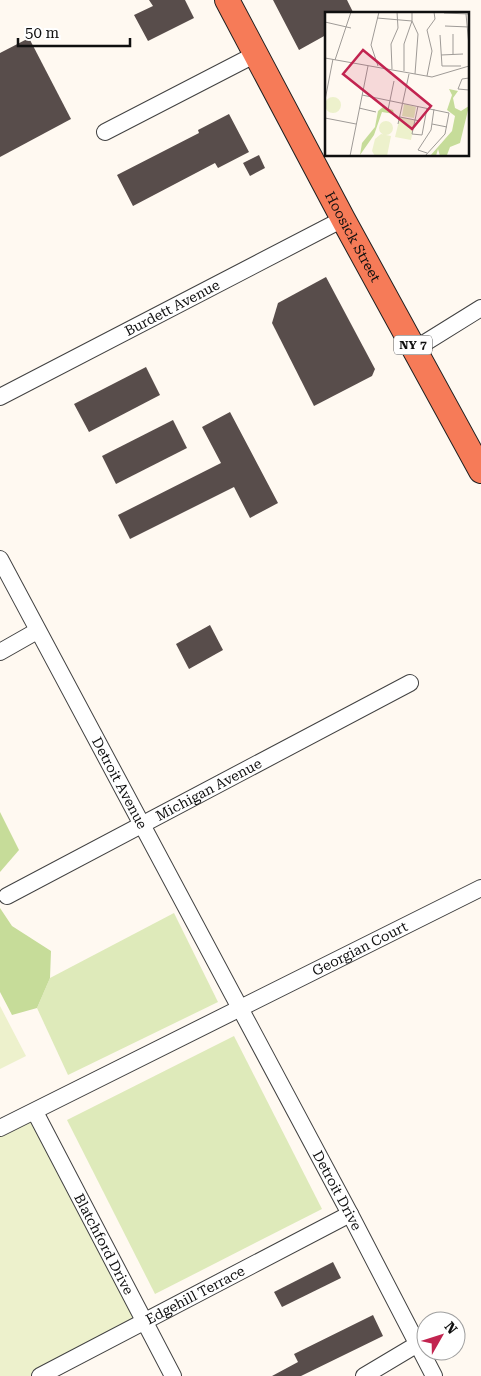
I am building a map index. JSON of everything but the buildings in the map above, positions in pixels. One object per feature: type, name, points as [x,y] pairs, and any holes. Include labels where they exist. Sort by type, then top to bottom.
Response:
[{"type":"highway","name":"Hoosick Street","points":[[227,0],[343,219],[481,471]]},
{"type":"street","points":[[105,132],[256,54]]},
{"type":"street","name":"Burdett Avenue","points":[[0,397],[343,219]]},
{"type":"street","points":[[415,349],[481,308]]},
{"type":"street","name":"Detroit Avenue","points":[[0,559],[239,1007]]},
{"type":"street","points":[[0,652],[37,631]]},
{"type":"street","name":"Michigan Avenue","points":[[7,896],[410,683]]},
{"type":"street","name":"Georgian Court","points":[[0,1128],[35,1112],[239,1007],[481,888]]},
{"type":"street","name":"Detroit Drive","points":[[239,1007],[350,1214],[416,1345]]},
{"type":"street","name":"Blatchford Drive","points":[[35,1112],[173,1376]]},
{"type":"street","name":"Edgehill Terrace","points":[[40,1376],[350,1214]]},
{"type":"street","points":[[364,1376],[416,1345]]},
{"type":"street","name":"Detroit Drive","points":[[425,1361],[434,1376]]},
{"type":"green space","points":[[0,812],[19,850],[0,872]]},
{"type":"green space","points":[[0,908],[12,926],[51,951],[50,978],[37,1008],[12,1015],[0,992]]},
{"type":"green space","points":[[174,913],[218,1002],[68,1075],[37,1008],[50,978]]},
{"type":"green space","points":[[0,1006],[26,1056],[0,1069]]},
{"type":"green space","points":[[234,1036],[322,1209],[155,1294],[67,1120]]},
{"type":"green space","points":[[35,1112],[144,1322],[40,1376],[0,1376],[0,1128]]}]
